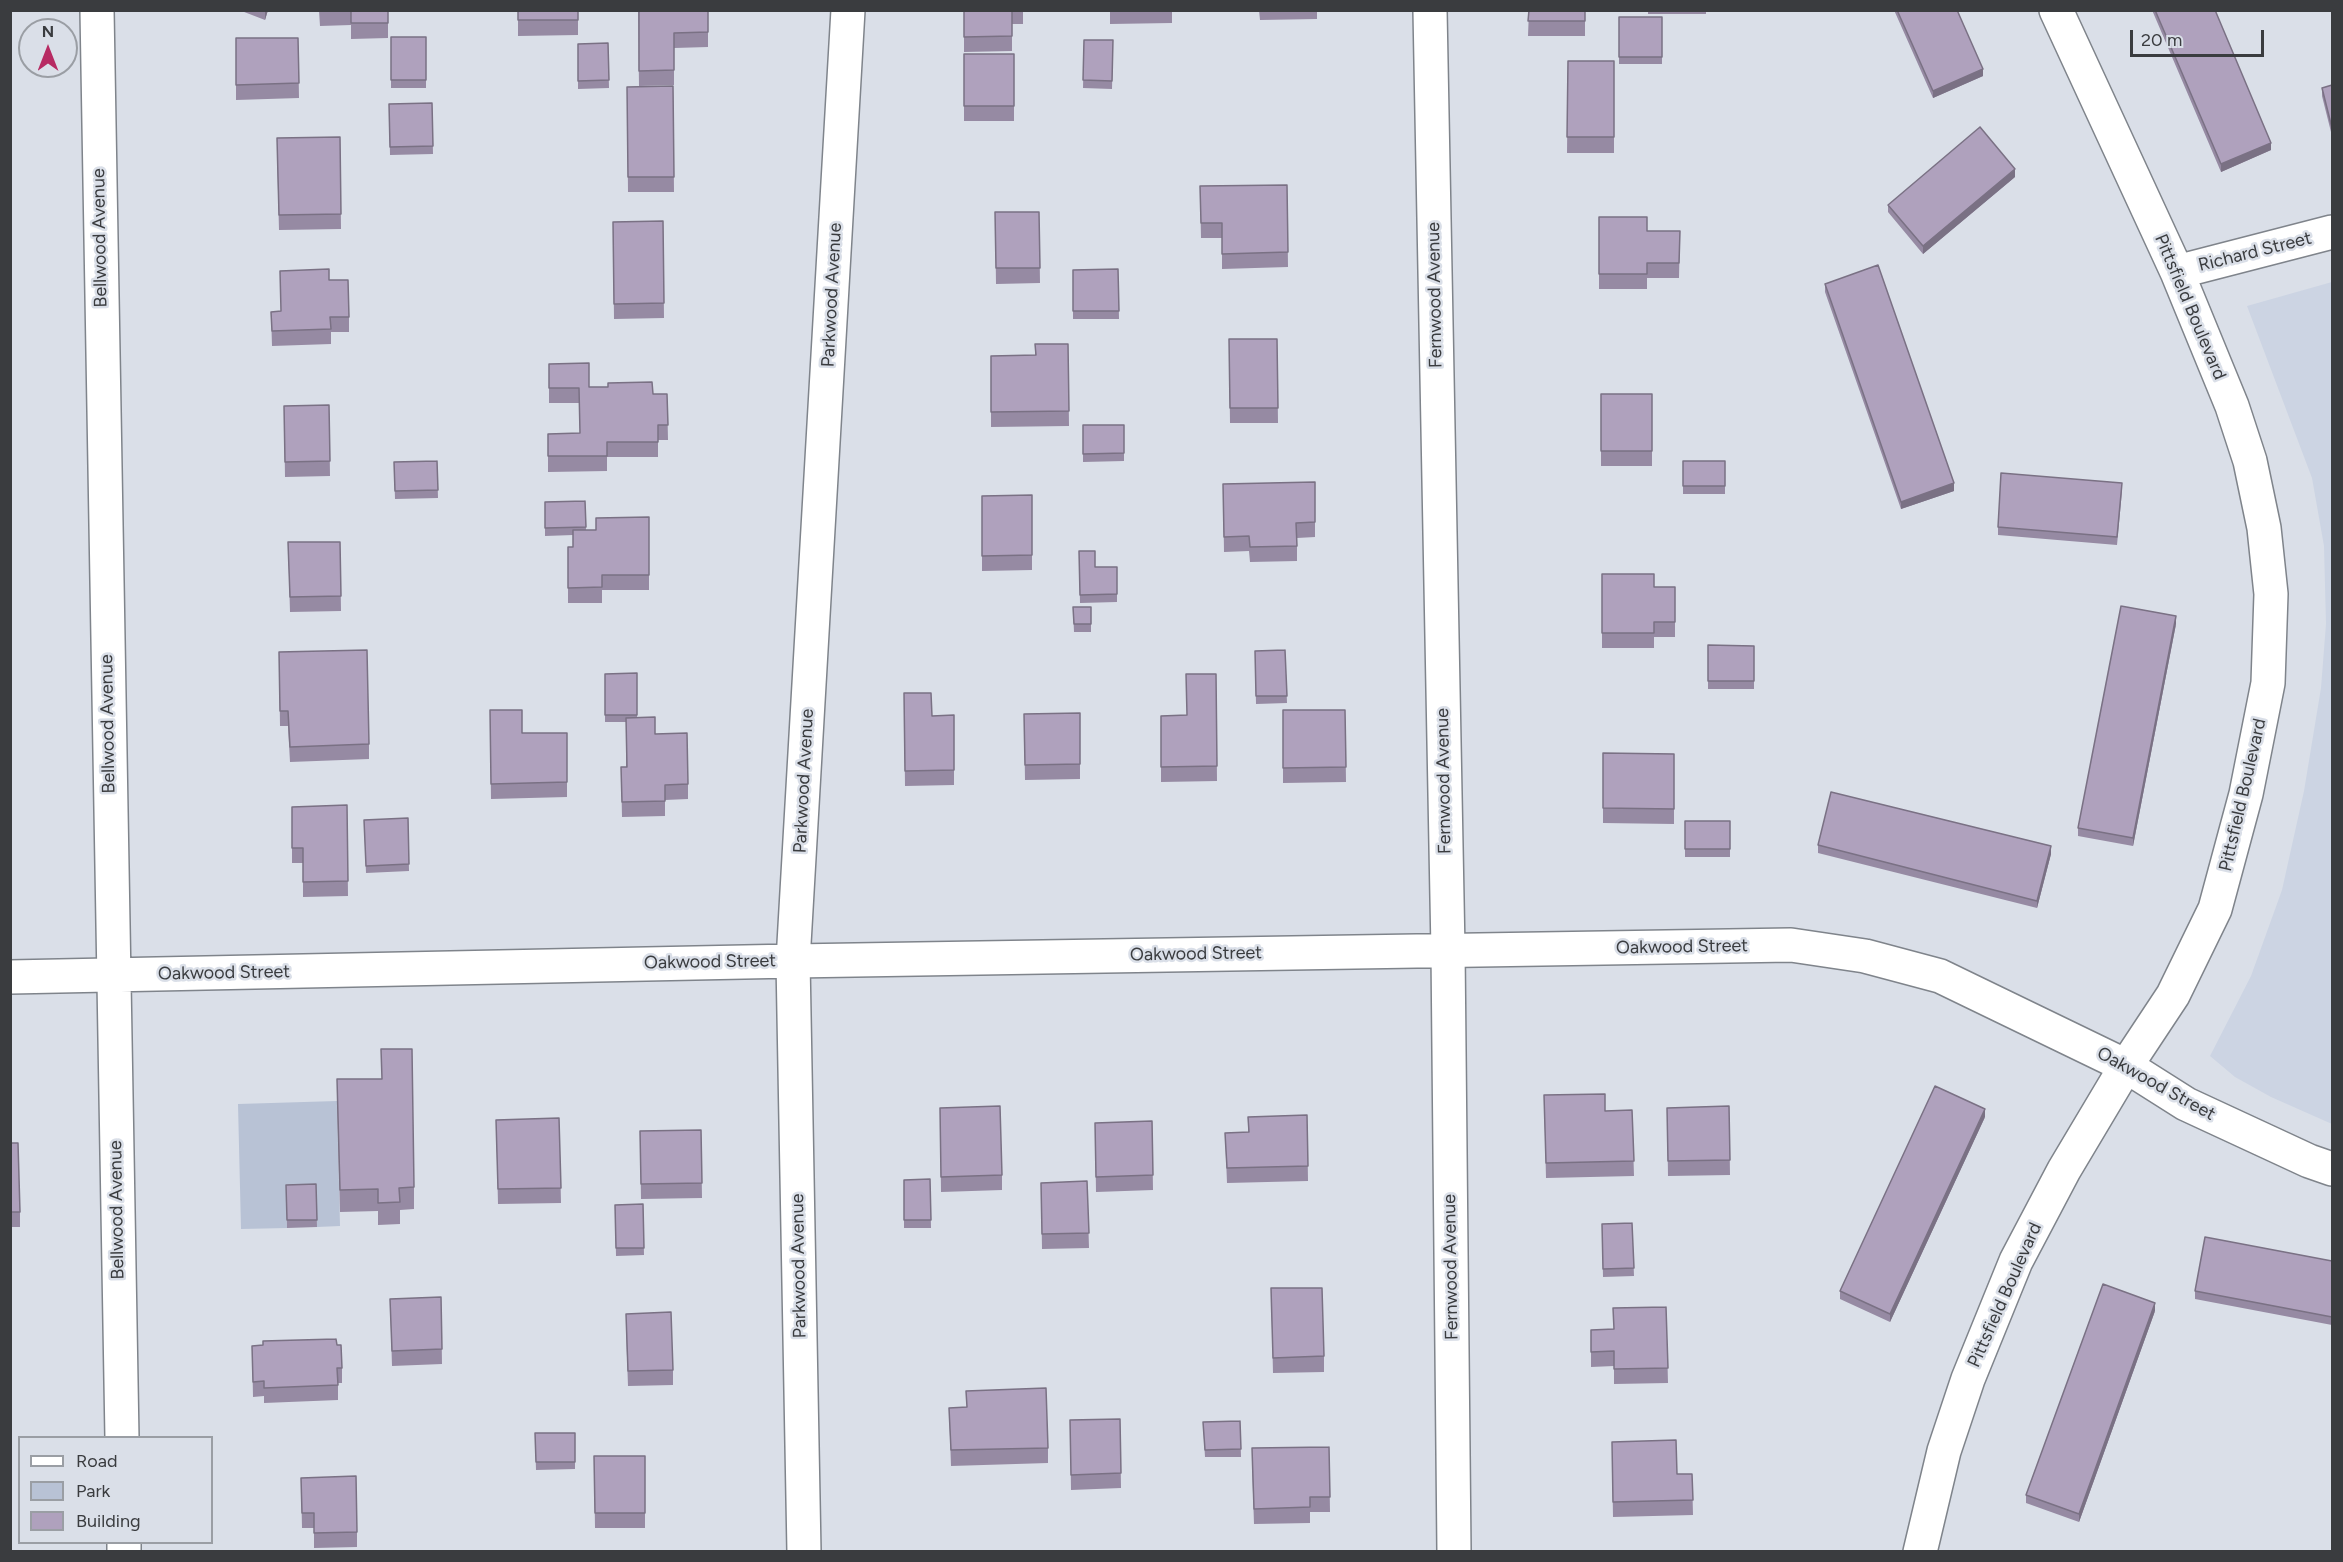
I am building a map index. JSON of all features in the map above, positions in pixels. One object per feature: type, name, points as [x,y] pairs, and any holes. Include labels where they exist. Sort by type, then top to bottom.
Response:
[{"type":"street","name":"Bellwood Avenue","points":[[97,10],[112,975],[122,1436]]},
{"type":"street","name":"Parkwood Avenue","points":[[804,1551],[793,961],[848,10]]},
{"type":"street","name":"Fernwood Avenue","points":[[1430,10],[1448,950],[1454,1551]]},
{"type":"street","name":"Pittsfield Boulevard","points":[[1920,1551],[1944,1452],[1968,1379],[2016,1261],[2064,1170],[2126,1066],[2173,995],[2215,909],[2246,794],[2268,683],[2271,594],[2264,528],[2250,461],[2232,406],[2177,272],[2056,10]]},
{"type":"street","name":"Richard Street","points":[[2177,272],[2332,231]]},
{"type":"street","name":"Oakwood Street","points":[[10,977],[793,961],[1791,945],[1865,956],[1940,976],[2126,1066],[2186,1104],[2309,1161],[2332,1169]]},
{"type":"shaded area","points":[[2332,282],[2332,1124],[2271,1097],[2235,1077],[2210,1056],[2251,976],[2282,890],[2304,791],[2321,688],[2326,624],[2324,546],[2312,478],[2247,306]]},
{"type":"green space","points":[[337,1101],[340,1226],[317,1227],[316,1192],[286,1193],[287,1228],[241,1229],[238,1104]]},
{"type":"building","points":[[351,10],[388,10],[388,23],[351,23]]},
{"type":"building","points":[[518,10],[578,10],[578,20],[518,20]]},
{"type":"building","points":[[639,10],[708,10],[708,32],[674,33],[674,70],[639,71]]},
{"type":"building","points":[[964,10],[1012,10],[1012,36],[964,37]]},
{"type":"building","points":[[1529,10],[1585,10],[1585,21],[1528,21]]},
{"type":"building","points":[[1897,10],[1957,10],[1983,69],[1933,91]]},
{"type":"building","points":[[2155,10],[2215,10],[2271,143],[2221,164]]},
{"type":"building","points":[[1619,17],[1662,17],[1662,57],[1619,57]]},
{"type":"building","points":[[391,37],[426,37],[426,80],[391,80]]},
{"type":"building","points":[[236,38],[298,38],[299,83],[236,85]]},
{"type":"building","points":[[1084,40],[1113,40],[1112,81],[1083,80]]},
{"type":"building","points":[[608,43],[609,80],[578,81],[578,44]]},
{"type":"building","points":[[964,54],[1014,54],[1014,106],[964,106]]},
{"type":"building","points":[[1568,61],[1614,61],[1614,137],[1567,137]]},
{"type":"building","points":[[2332,85],[2332,128],[2322,88]]},
{"type":"building","points":[[673,86],[674,177],[628,177],[627,87]]},
{"type":"building","points":[[432,103],[433,146],[390,147],[389,104]]},
{"type":"building","points":[[1980,127],[2015,169],[1923,246],[1888,205]]},
{"type":"building","points":[[340,137],[341,214],[279,215],[277,138]]},
{"type":"building","points":[[1287,185],[1288,252],[1222,254],[1222,223],[1201,223],[1200,186]]},
{"type":"building","points":[[995,212],[1039,212],[1040,268],[996,268]]},
{"type":"building","points":[[1599,217],[1647,217],[1647,231],[1680,231],[1679,263],[1647,263],[1647,274],[1599,274]]},
{"type":"building","points":[[663,221],[664,303],[614,304],[613,222]]},
{"type":"building","points":[[1878,265],[1954,483],[1901,502],[1825,284]]},
{"type":"building","points":[[329,269],[329,280],[348,280],[349,317],[330,317],[331,329],[272,331],[271,312],[281,311],[280,271]]},
{"type":"building","points":[[1118,269],[1119,311],[1073,311],[1073,270]]},
{"type":"building","points":[[1229,339],[1277,339],[1278,408],[1230,408]]},
{"type":"building","points":[[1035,344],[1068,344],[1069,411],[991,412],[991,356],[1036,355]]},
{"type":"building","points":[[589,363],[589,387],[608,387],[608,383],[652,382],[653,394],[667,394],[668,425],[658,425],[658,442],[607,442],[607,456],[548,456],[548,434],[580,433],[579,388],[549,388],[549,364]]},
{"type":"building","points":[[1601,394],[1652,394],[1652,451],[1601,451]]},
{"type":"building","points":[[329,405],[330,461],[285,462],[284,406]]},
{"type":"building","points":[[1083,425],[1124,425],[1124,453],[1083,454]]},
{"type":"building","points":[[437,461],[438,490],[395,491],[394,462]]},
{"type":"building","points":[[1683,461],[1725,461],[1725,486],[1683,486]]},
{"type":"building","points":[[2001,473],[2122,483],[2117,537],[1998,527]]},
{"type":"building","points":[[1315,482],[1315,522],[1296,523],[1297,546],[1250,547],[1249,536],[1224,537],[1223,484]]},
{"type":"building","points":[[1032,495],[1032,555],[982,556],[982,496]]},
{"type":"building","points":[[585,501],[586,527],[545,528],[545,502]]},
{"type":"building","points":[[649,517],[649,575],[602,575],[602,587],[568,588],[568,547],[573,547],[573,530],[596,530],[596,518]]},
{"type":"building","points":[[288,542],[340,542],[341,596],[290,597]]},
{"type":"building","points":[[1079,551],[1095,551],[1095,567],[1117,567],[1117,594],[1080,595]]},
{"type":"building","points":[[1602,574],[1654,574],[1654,587],[1675,587],[1675,622],[1654,622],[1654,633],[1602,633]]},
{"type":"building","points":[[2121,606],[2176,616],[2133,838],[2078,828]]},
{"type":"building","points":[[1073,607],[1091,607],[1091,624],[1074,624]]},
{"type":"building","points":[[1708,645],[1754,646],[1754,681],[1708,681]]},
{"type":"building","points":[[367,650],[369,744],[290,747],[288,711],[280,711],[279,652]]},
{"type":"building","points":[[1285,650],[1287,696],[1256,696],[1255,651]]},
{"type":"building","points":[[637,673],[637,715],[605,715],[605,674]]},
{"type":"building","points":[[1186,674],[1216,674],[1217,766],[1161,767],[1161,716],[1187,715]]},
{"type":"building","points":[[904,693],[931,693],[932,716],[954,715],[954,770],[905,771]]},
{"type":"building","points":[[490,710],[522,710],[522,733],[567,733],[567,782],[491,784]]},
{"type":"building","points":[[1283,710],[1345,710],[1346,767],[1283,768]]},
{"type":"building","points":[[1080,713],[1080,764],[1025,765],[1024,714]]},
{"type":"building","points":[[655,717],[655,734],[687,733],[688,784],[665,785],[665,801],[622,802],[621,767],[627,767],[626,718]]},
{"type":"building","points":[[1603,753],[1674,754],[1674,809],[1603,808]]},
{"type":"building","points":[[1831,792],[2051,846],[2037,901],[1818,845]]},
{"type":"building","points":[[347,805],[348,881],[303,882],[303,848],[292,848],[292,807]]},
{"type":"building","points":[[408,818],[409,864],[366,866],[364,820]]},
{"type":"building","points":[[1685,821],[1730,821],[1730,849],[1685,849]]},
{"type":"building","points":[[381,1049],[412,1049],[414,1187],[399,1188],[400,1202],[378,1203],[378,1189],[340,1190],[337,1079],[382,1079]]},
{"type":"building","points":[[1935,1086],[1985,1109],[1890,1314],[1840,1291]]},
{"type":"building","points":[[1605,1094],[1605,1111],[1632,1110],[1634,1161],[1546,1163],[1544,1095]]},
{"type":"building","points":[[1000,1106],[1002,1175],[941,1177],[940,1108]]},
{"type":"building","points":[[1729,1106],[1730,1160],[1668,1161],[1667,1108]]},
{"type":"building","points":[[1307,1115],[1308,1166],[1227,1168],[1225,1133],[1249,1132],[1248,1117]]},
{"type":"building","points":[[559,1118],[561,1188],[498,1189],[496,1120]]},
{"type":"building","points":[[1152,1121],[1153,1175],[1096,1177],[1095,1123]]},
{"type":"building","points":[[701,1130],[702,1183],[641,1184],[640,1131]]},
{"type":"building","points":[[10,1143],[18,1143],[20,1212],[10,1212]]},
{"type":"building","points":[[930,1179],[931,1220],[904,1220],[904,1180]]},
{"type":"building","points":[[1087,1181],[1089,1233],[1042,1234],[1041,1183]]},
{"type":"building","points":[[316,1184],[317,1220],[287,1220],[286,1185]]},
{"type":"building","points":[[643,1204],[644,1248],[616,1248],[615,1205]]},
{"type":"building","points":[[1632,1223],[1634,1268],[1603,1269],[1602,1224]]},
{"type":"building","points":[[2205,1237],[2332,1261],[2332,1317],[2195,1291]]},
{"type":"building","points":[[2103,1284],[2155,1303],[2079,1514],[2026,1495]]},
{"type":"building","points":[[1271,1288],[1322,1288],[1324,1356],[1273,1358]]},
{"type":"building","points":[[441,1297],[442,1349],[392,1351],[390,1299]]},
{"type":"building","points":[[1666,1307],[1668,1368],[1614,1369],[1614,1351],[1591,1352],[1591,1330],[1614,1329],[1613,1308]]},
{"type":"building","points":[[671,1312],[673,1370],[628,1371],[626,1314]]},
{"type":"building","points":[[336,1339],[337,1345],[341,1345],[342,1368],[337,1368],[338,1385],[264,1388],[264,1381],[253,1382],[252,1346],[263,1345],[263,1341]]},
{"type":"building","points":[[1046,1388],[1048,1448],[951,1450],[949,1408],[967,1407],[966,1391]]},
{"type":"building","points":[[1120,1419],[1121,1473],[1071,1475],[1070,1420]]},
{"type":"building","points":[[1240,1421],[1241,1449],[1205,1450],[1203,1422]]},
{"type":"building","points":[[535,1433],[575,1433],[575,1462],[536,1462]]},
{"type":"building","points":[[1676,1440],[1677,1474],[1692,1474],[1693,1500],[1613,1502],[1612,1442]]},
{"type":"building","points":[[1329,1447],[1330,1497],[1310,1497],[1310,1507],[1254,1509],[1252,1448]]},
{"type":"building","points":[[594,1456],[645,1456],[645,1513],[595,1513]]},
{"type":"building","points":[[356,1476],[357,1532],[314,1533],[314,1513],[302,1513],[301,1478]]}]
